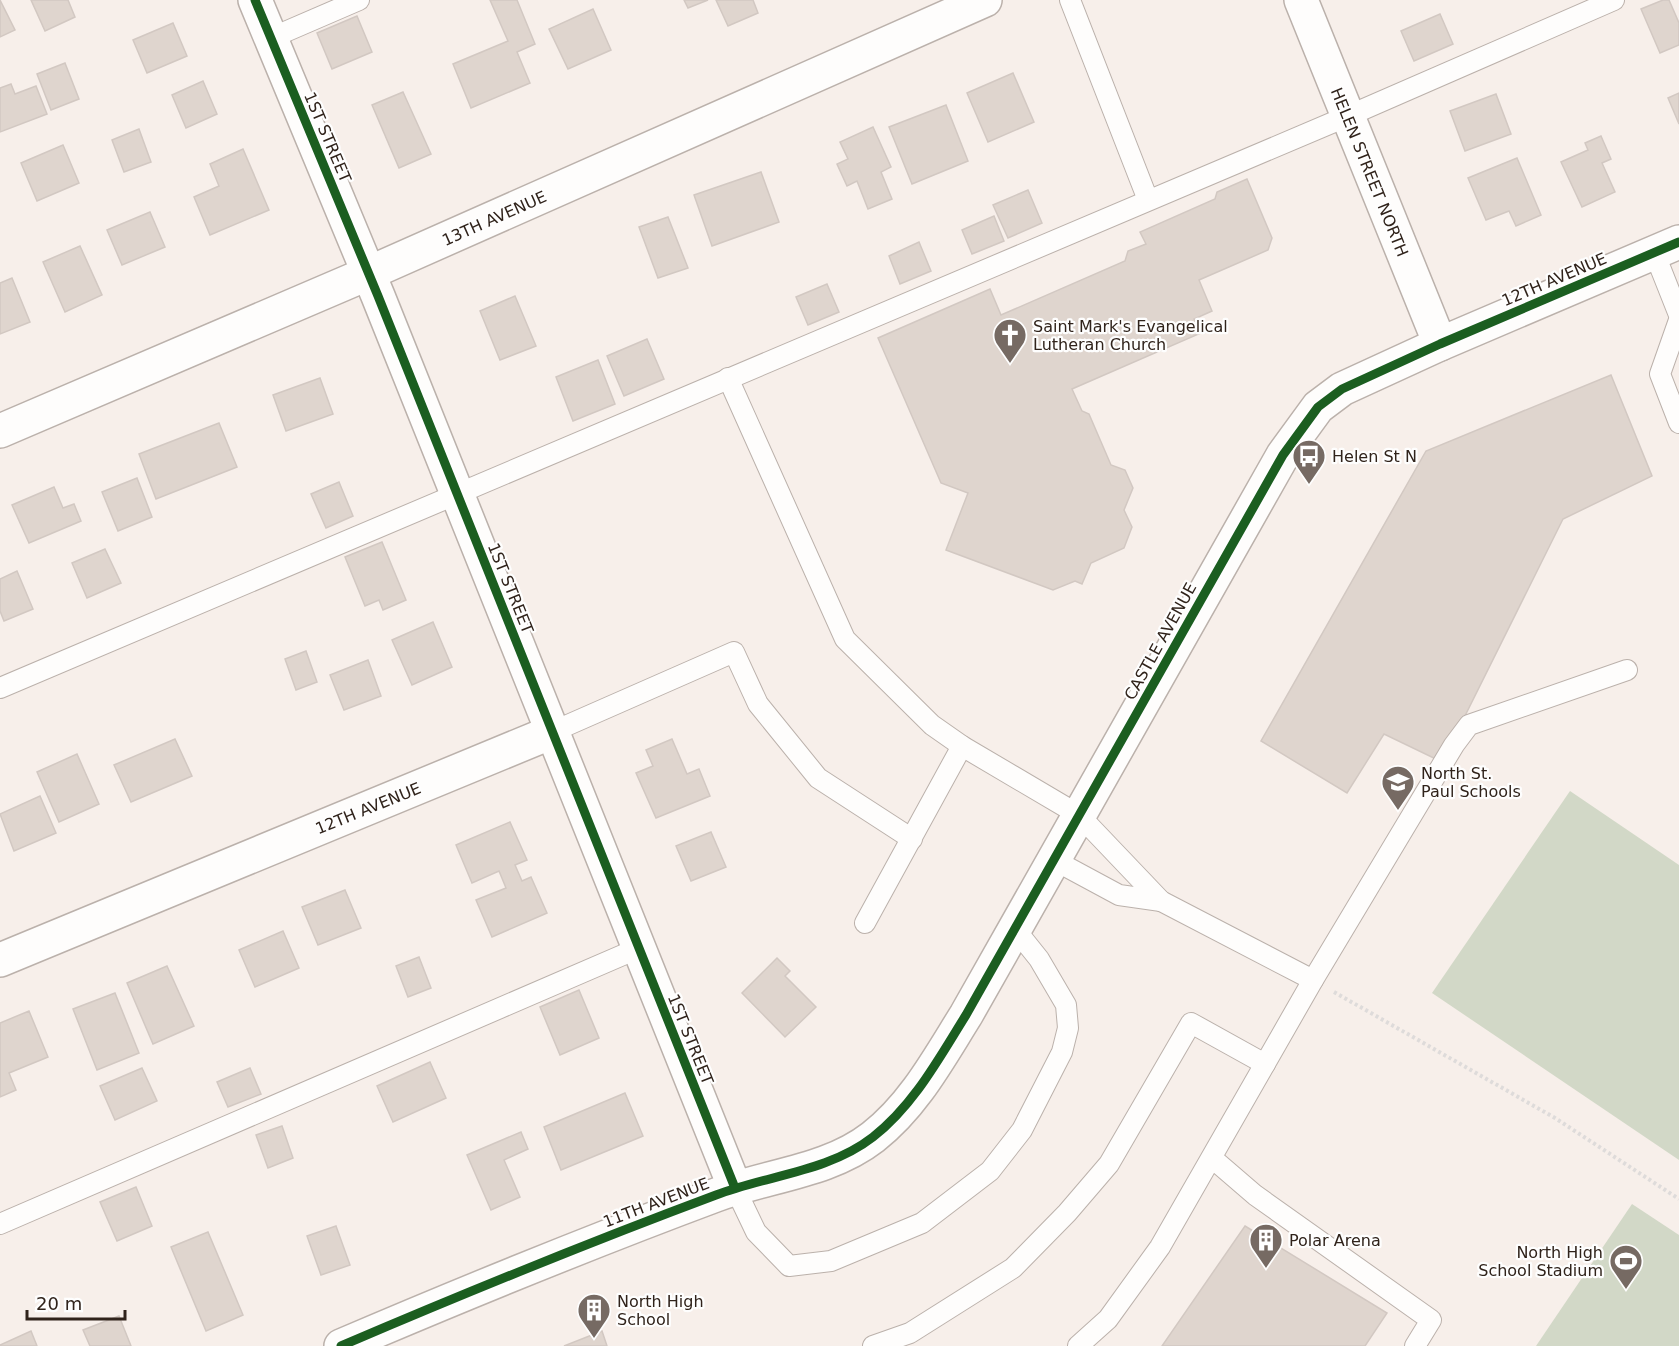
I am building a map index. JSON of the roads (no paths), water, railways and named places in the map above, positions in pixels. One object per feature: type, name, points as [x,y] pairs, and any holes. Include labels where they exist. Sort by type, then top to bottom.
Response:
[{"type":"street","name":"1ST STREET","points":[[255,0],[369,273],[735,1188]]},
{"type":"street","name":"13TH AVENUE","points":[[0,431],[369,273],[985,0]]},
{"type":"street","name":"HELEN STREET NORTH","points":[[1301,0],[1440,344]]},
{"type":"street","name":"12TH AVENUE","points":[[1440,344],[1666,247]]},
{"type":"street","name":"CASTLE AVENUE","points":[[966,1015],[1283,455],[1304,423],[1318,407],[1342,390],[1440,344]]},
{"type":"street","name":"12TH AVENUE","points":[[0,960],[552,732]]},
{"type":"street","name":"11TH AVENUE","points":[[341,1346],[532,1266],[735,1188],[825,1164],[872,1138],[915,1095],[966,1015]]},
{"type":"lane","points":[[271,38],[359,0]]},
{"type":"lane","points":[[1070,0],[1148,200]]},
{"type":"lane","points":[[0,688],[1348,116],[1614,0]]},
{"type":"lane","points":[[1666,247],[1679,315]]},
{"type":"lane","points":[[1679,320],[1660,374],[1679,423]]},
{"type":"lane","points":[[728,378],[845,639],[932,725],[962,746],[1079,814],[1161,901],[1313,980]]},
{"type":"lane","name":"12TH AVENUE","points":[[552,732],[734,652],[758,704],[818,778],[912,839]]},
{"type":"lane","points":[[1078,1346],[1108,1319],[1160,1247],[1313,980],[1454,745],[1469,725],[1627,670]]},
{"type":"lane","points":[[866,923],[962,746]]},
{"type":"lane","points":[[1054,860],[1119,896],[1161,901]]},
{"type":"lane","name":"1ST STREET","points":[[735,1188],[756,1232],[789,1266],[831,1261],[922,1223],[990,1171],[1022,1130],[1062,1052],[1068,1028],[1066,1005],[1039,959],[1015,928]]},
{"type":"lane","points":[[0,1224],[639,948]]},
{"type":"lane","points":[[873,1346],[910,1333],[1013,1268],[1067,1214],[1108,1164],[1191,1023],[1265,1064]]},
{"type":"lane","points":[[1212,1158],[1255,1195],[1431,1320],[1415,1346]]},
{"type":"place","name":"Saint Mark's Evangelical Lutheran Church","points":[[1010,364]]},
{"type":"place","name":"Helen St N","points":[[1309,485]]},
{"type":"place","name":"North St. Paul Schools","points":[[1398,811]]},
{"type":"place","name":"Polar Arena","points":[[1266,1269]]},
{"type":"place","name":"North High School Stadium","points":[[1626,1290]]},
{"type":"place","name":"North High School","points":[[594,1339]]}]
